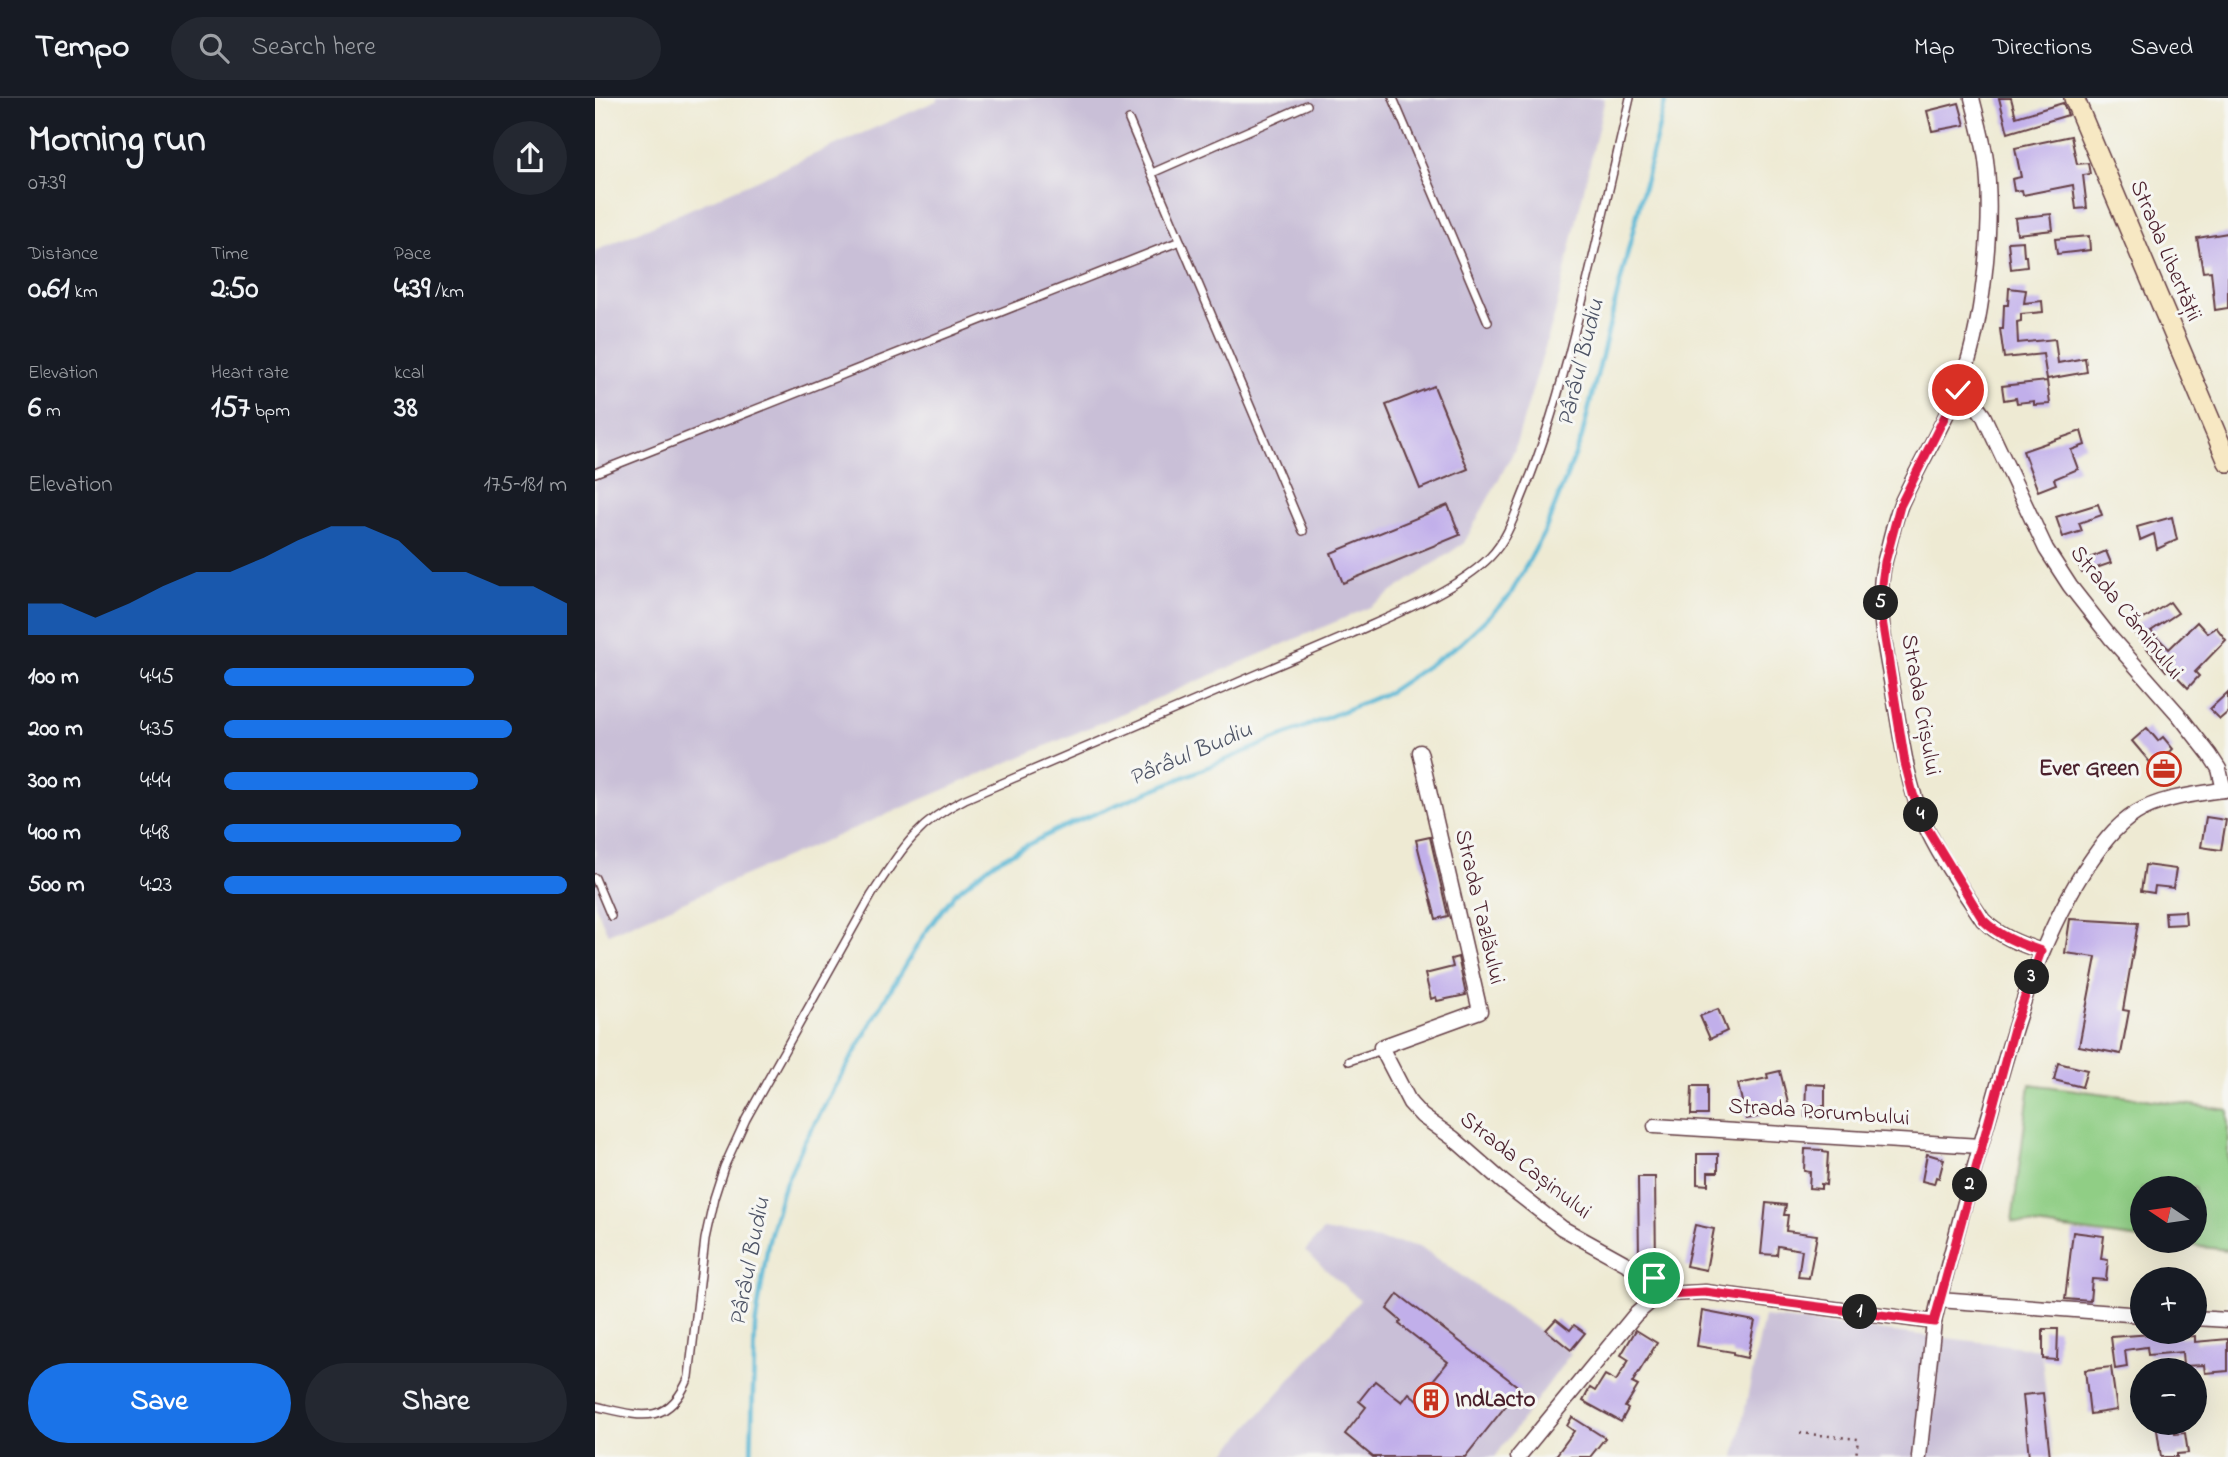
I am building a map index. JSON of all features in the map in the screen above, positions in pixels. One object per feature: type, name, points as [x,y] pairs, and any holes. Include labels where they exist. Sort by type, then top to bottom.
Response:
[{"type":"main road","name":"Strada Libertății","points":[[2074,98],[2228,462]]},
{"type":"street","name":"Strada Crișului","points":[[1972,98],[1986,158],[1989,205],[1986,259],[1978,313],[1958,390],[1900,506],[1885,562],[1881,591],[1883,631],[1905,763],[1924,823],[1983,920],[1993,930],[2041,951]]},
{"type":"street","name":"Strada Căminului","points":[[1958,390],[1970,397],[1983,415],[2046,549],[2070,586],[2210,755],[2219,769],[2226,789]]},
{"type":"street","name":"Strada Tazlăului","points":[[1382,1048],[1480,1011],[1420,752]]},
{"type":"street","points":[[1920,1457],[1934,1322],[1939,1300],[1980,1146],[2016,1023],[2041,951],[2067,898],[2105,839],[2121,824],[2137,812],[2158,803],[2226,789]]},
{"type":"street","name":"Strada Cașinului","points":[[1382,1048],[1411,1102],[1422,1116],[1453,1138],[1562,1228],[1663,1284],[1667,1294]]},
{"type":"street","name":"Strada Porumbului","points":[[1655,1126],[1980,1146]]},
{"type":"street","points":[[1518,1457],[1635,1315],[1650,1302],[1667,1294],[1705,1292],[1934,1322]]},
{"type":"street","points":[[1939,1300],[2130,1314]]},
{"type":"street","points":[[2207,1319],[2228,1320]]},
{"type":"lane","points":[[1393,98],[1487,322]]},
{"type":"lane","points":[[595,1406],[639,1416],[665,1410],[681,1395],[689,1377],[705,1238],[714,1198],[733,1146],[871,896],[890,866],[920,828],[940,812],[965,799],[1411,606],[1461,579],[1490,557],[1505,536],[1518,507],[1544,443],[1559,396],[1600,235],[1630,98]]},
{"type":"lane","points":[[1152,173],[1307,105]]},
{"type":"lane","points":[[1129,120],[1303,531]]},
{"type":"lane","points":[[595,473],[1180,241]]},
{"type":"lane","points":[[595,878],[611,916]]},
{"type":"lane","points":[[1349,1061],[1382,1048]]},
{"type":"path","points":[[1800,1433],[1858,1439],[1856,1457]]},
{"type":"shaded area","points":[[938,98],[1605,98],[1555,314],[1514,451],[1464,543],[1370,607],[608,934],[595,905],[595,251]]},
{"type":"shaded area","points":[[1323,1231],[1421,1247],[1571,1353],[1495,1457],[1222,1457],[1360,1300],[1305,1251]]},
{"type":"shaded area","points":[[1764,1317],[2041,1349],[2053,1457],[1735,1457]]},
{"type":"green space","points":[[2030,1084],[2228,1110],[2228,1250],[2207,1247],[2207,1176],[2130,1176],[2130,1237],[2012,1222]]},
{"type":"building","points":[[1999,98],[2011,98],[2016,117],[2063,103],[2068,115],[2008,133]]},
{"type":"building","points":[[1959,103],[1965,125],[1932,131],[1927,111]]},
{"type":"building","points":[[2071,136],[2077,164],[2088,163],[2090,174],[2083,175],[2087,208],[2076,209],[2073,185],[2023,195],[2022,190],[2014,191],[2012,179],[2021,177],[2015,148]]},
{"type":"building","points":[[2051,214],[2053,230],[2017,234],[2015,218]]},
{"type":"building","points":[[2228,233],[2228,308],[2215,310],[2211,271],[2203,272],[2197,238]]},
{"type":"building","points":[[2089,236],[2090,250],[2057,254],[2055,239]]},
{"type":"building","points":[[2023,241],[2027,267],[2011,269],[2008,242]]},
{"type":"building","points":[[2009,288],[2026,290],[2024,303],[2042,301],[2043,312],[2021,314],[2021,321],[2017,322],[2018,343],[2055,339],[2058,363],[2085,358],[2087,372],[2047,379],[2043,354],[2004,358],[2000,329],[2003,329],[2004,305],[2008,305]]},
{"type":"building","points":[[2047,381],[2050,404],[2034,405],[2034,401],[2017,403],[2016,398],[2004,400],[2002,386]]},
{"type":"building","points":[[1434,386],[1468,469],[1420,489],[1386,405]]},
{"type":"building","points":[[2081,431],[2085,445],[2071,450],[2078,469],[2054,479],[2056,484],[2038,491],[2023,451]]},
{"type":"building","points":[[2098,504],[2102,515],[2079,523],[2082,531],[2063,537],[2056,517]]},
{"type":"building","points":[[1448,505],[1460,535],[1343,583],[1331,553]]},
{"type":"building","points":[[2172,517],[2177,540],[2157,549],[2154,534],[2140,540],[2137,527]]},
{"type":"building","points":[[2106,551],[2111,563],[2082,573],[2078,563]]},
{"type":"building","points":[[2170,602],[2178,613],[2151,631],[2169,649],[2197,622],[2207,633],[2216,627],[2226,640],[2195,672],[2199,676],[2188,688],[2169,668],[2166,671],[2130,628]]},
{"type":"building","points":[[2228,692],[2228,712],[2220,719],[2210,709]]},
{"type":"building","points":[[2147,728],[2158,741],[2163,737],[2173,749],[2164,758],[2175,771],[2165,780],[2132,741]]},
{"type":"building","points":[[2206,817],[2226,820],[2221,850],[2201,847]]},
{"type":"building","points":[[1430,837],[1448,916],[1436,919],[1416,840]]},
{"type":"building","points":[[2145,865],[2176,869],[2173,888],[2155,886],[2154,893],[2141,891]]},
{"type":"building","points":[[2185,911],[2186,924],[2166,925],[2165,912]]},
{"type":"building","points":[[2070,919],[2138,923],[2123,1010],[2129,1011],[2121,1054],[2079,1046],[2096,957],[2065,953]]},
{"type":"building","points":[[1458,957],[1466,995],[1437,1001],[1436,997],[1431,999],[1425,974],[1453,967],[1451,959]]},
{"type":"building","points":[[1718,1009],[1727,1031],[1710,1039],[1700,1016]]},
{"type":"building","points":[[2058,1063],[2087,1070],[2082,1087],[2054,1080]]},
{"type":"building","points":[[1780,1071],[1790,1111],[1746,1119],[1738,1084],[1768,1078],[1767,1074]]},
{"type":"building","points":[[1806,1084],[1825,1085],[1825,1106],[1820,1106],[1820,1117],[1805,1117]]},
{"type":"building","points":[[1692,1086],[1707,1086],[1707,1115],[1691,1115]]},
{"type":"building","points":[[1805,1149],[1828,1153],[1826,1185],[1821,1184],[1821,1189],[1809,1188],[1810,1172],[1804,1171]]},
{"type":"building","points":[[1697,1154],[1718,1154],[1718,1172],[1708,1172],[1708,1185],[1697,1184]]},
{"type":"building","points":[[1927,1154],[1944,1159],[1939,1178],[1936,1177],[1934,1184],[1922,1181]]},
{"type":"building","points":[[1638,1177],[1655,1177],[1656,1266],[1639,1259]]},
{"type":"building","points":[[1766,1203],[1786,1205],[1786,1231],[1817,1235],[1809,1278],[1798,1277],[1802,1250],[1778,1246],[1777,1255],[1761,1254]]},
{"type":"building","points":[[1695,1225],[1714,1229],[1706,1270],[1686,1266]]},
{"type":"building","points":[[2073,1232],[2104,1236],[2101,1259],[2108,1260],[2106,1280],[2092,1279],[2090,1301],[2065,1299]]},
{"type":"building","name":"IndLacto","points":[[1398,1294],[1520,1388],[1465,1457],[1373,1457],[1345,1434],[1366,1407],[1359,1401],[1375,1381],[1402,1402],[1409,1393],[1417,1400],[1448,1362],[1399,1324],[1401,1321],[1387,1309]]},
{"type":"building","points":[[1702,1311],[1755,1321],[1747,1358],[1733,1355],[1733,1352],[1697,1346]]},
{"type":"building","points":[[1556,1319],[1570,1330],[1574,1325],[1585,1333],[1571,1350],[1546,1330]]},
{"type":"building","points":[[2043,1329],[2058,1329],[2057,1360],[2043,1359]]},
{"type":"building","points":[[1636,1330],[1657,1343],[1632,1383],[1638,1386],[1625,1407],[1628,1409],[1621,1422],[1583,1401],[1590,1388],[1595,1391],[1605,1375],[1616,1381],[1629,1360],[1621,1355]]},
{"type":"building","points":[[2130,1336],[2130,1344],[2207,1344],[2207,1341],[2228,1339],[2228,1371],[2207,1373],[2207,1358],[2182,1358],[2182,1352],[2148,1355],[2147,1347],[2125,1350],[2127,1367],[2115,1369],[2111,1337]]},
{"type":"building","points":[[2111,1367],[2117,1410],[2090,1414],[2085,1370]]},
{"type":"building","points":[[2043,1393],[2050,1457],[2029,1457],[2023,1395]]},
{"type":"building","points":[[1572,1417],[1605,1438],[1590,1457],[1555,1457],[1574,1431],[1567,1426]]},
{"type":"building","points":[[2158,1435],[2185,1435],[2188,1453],[2177,1454],[2177,1457],[2161,1457]]},
{"type":"waterway","name":"Pârâul Budiu","points":[[751,1457],[755,1327],[768,1244],[782,1191],[804,1142],[924,934],[955,893],[993,863],[1058,829],[1389,692],[1460,644],[1509,597],[1544,533],[1581,440],[1666,98]]},
{"type":"place","name":"Ever Green","points":[[2164,769]]},
{"type":"place","name":"IndLacto","points":[[1431,1400]]},
{"type":"route","points":[[1654,1278],[1663,1284],[1667,1294],[1705,1292],[1934,1322],[1980,1146],[2015,1025],[2041,951],[1993,930],[1983,920],[1924,823],[1905,763],[1882,620],[1881,591],[1885,562],[1900,506],[1958,390]]}]
